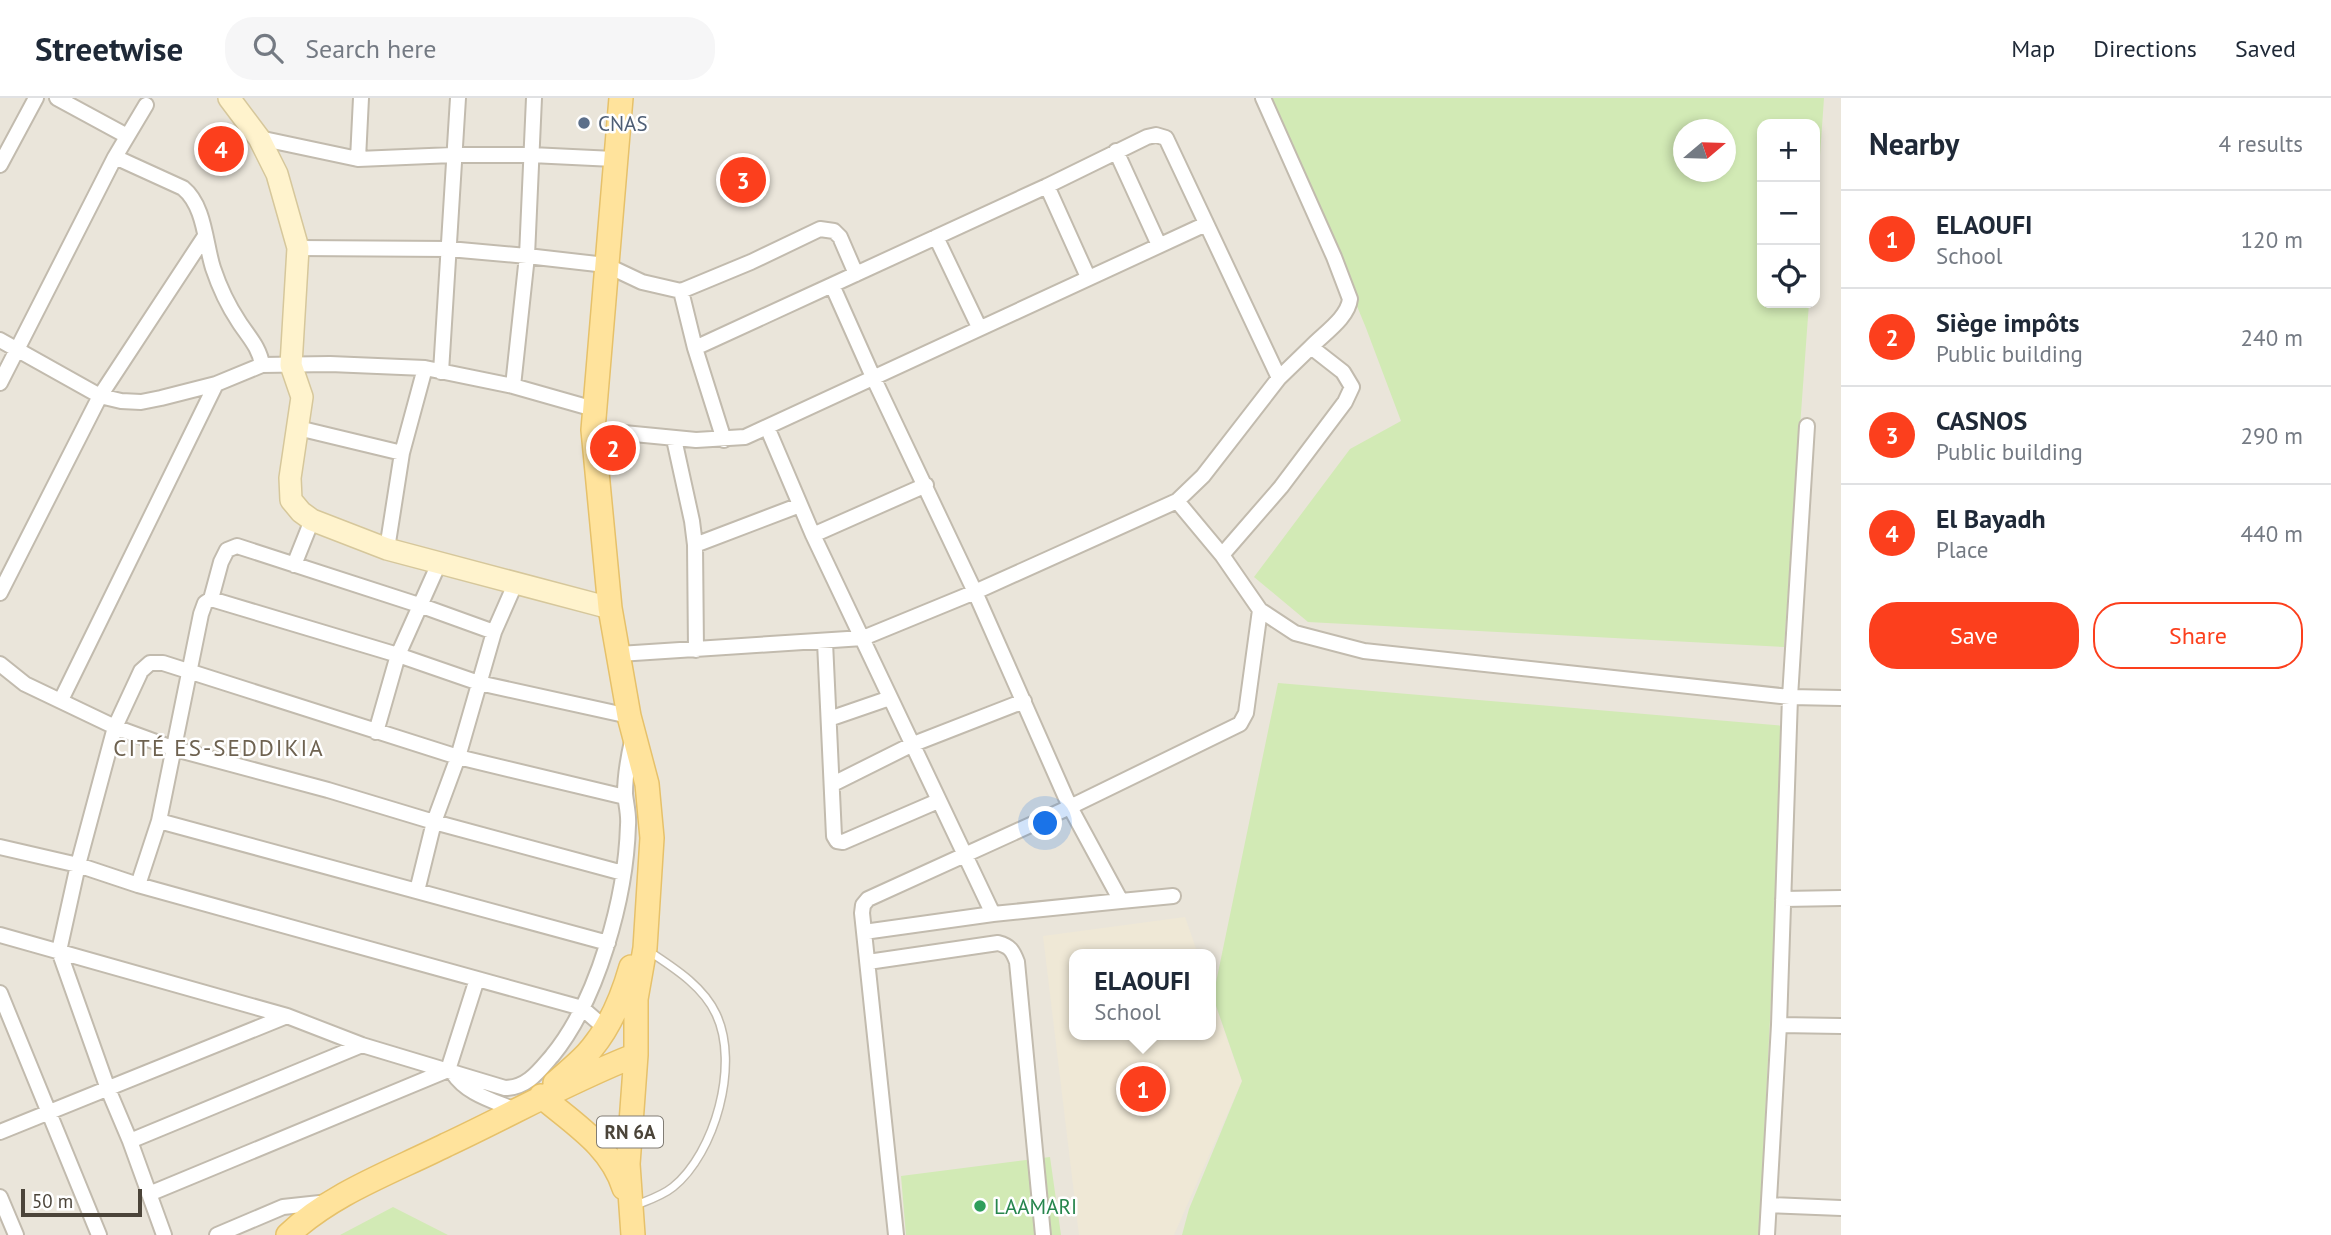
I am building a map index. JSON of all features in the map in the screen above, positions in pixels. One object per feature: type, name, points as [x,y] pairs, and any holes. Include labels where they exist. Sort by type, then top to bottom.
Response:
[{"type":"main road","points":[[541,1096],[592,1049],[605,1028],[627,981],[647,911],[652,838],[647,784],[631,724],[610,608],[594,419],[621,98]]},
{"type":"main road","name":"RN 6A","points":[[633,1235],[628,1164],[636,1055],[636,999],[645,948],[647,911]]},
{"type":"main road","points":[[288,1235],[309,1214],[331,1202],[541,1096],[636,1055]]},
{"type":"main road","points":[[541,1096],[590,1136],[610,1157],[619,1173],[630,1208]]},
{"type":"street","points":[[0,165],[36,98]]},
{"type":"street","points":[[57,98],[127,136]]},
{"type":"street","points":[[229,98],[259,138],[277,174],[298,248],[291,365],[302,397],[290,478],[291,500],[312,520],[387,549],[610,608]]},
{"type":"street","points":[[358,159],[361,98]]},
{"type":"street","points":[[441,372],[458,98]]},
{"type":"street","points":[[513,386],[527,256],[534,98]]},
{"type":"street","points":[[618,654],[863,638],[975,592],[1177,501],[1203,476],[1279,379],[1349,306],[1350,299],[1334,257],[1263,98]]},
{"type":"street","points":[[0,383],[115,158],[146,105]]},
{"type":"street","points":[[695,348],[1047,187],[1116,151],[1156,135],[1167,138],[1279,379]]},
{"type":"street","points":[[259,138],[358,159],[453,155],[614,159]]},
{"type":"street","points":[[1116,151],[1159,244]]},
{"type":"street","points":[[115,158],[191,194],[214,269],[238,321],[257,349],[262,365]]},
{"type":"street","points":[[1047,187],[1087,277]]},
{"type":"street","points":[[0,340],[100,396],[121,401],[141,402],[216,384],[262,365],[425,368],[513,386],[594,419],[674,439],[745,437],[1206,224]]},
{"type":"street","points":[[298,248],[449,249],[527,256],[606,265],[642,282],[681,291],[820,229],[828,229],[840,237],[856,274]]},
{"type":"street","points":[[0,593],[100,396],[205,236]]},
{"type":"street","points":[[936,237],[979,327]]},
{"type":"street","points":[[832,285],[975,592],[1070,807],[1121,901]]},
{"type":"street","points":[[681,291],[695,348],[724,439]]},
{"type":"street","points":[[1222,555],[1281,487],[1350,394],[1352,387],[1343,372],[1311,347]]},
{"type":"street","points":[[387,549],[402,453],[425,368]]},
{"type":"street","points":[[61,700],[216,384]]},
{"type":"street","points":[[1768,1235],[1779,1025],[1790,697],[1807,426]]},
{"type":"street","points":[[767,427],[813,535],[993,914]]},
{"type":"street","points":[[298,428],[402,453]]},
{"type":"street","points":[[674,439],[695,545],[696,650]]},
{"type":"street","points":[[813,535],[926,485]]},
{"type":"street","points":[[1177,501],[1222,555],[1260,610],[1294,633],[1364,650],[1790,697],[1841,698]]},
{"type":"street","points":[[695,545],[800,505]]},
{"type":"street","points":[[293,565],[312,520]]},
{"type":"street","points":[[138,885],[159,821],[201,614],[205,603],[211,599],[227,550],[237,546],[494,632]]},
{"type":"street","points":[[376,732],[398,655],[440,561]]},
{"type":"street","points":[[417,891],[434,822],[458,757],[494,632],[516,583]]},
{"type":"street","points":[[0,935],[287,1016],[362,1045],[505,1088],[520,1086],[536,1074],[559,1047],[582,1008],[608,943],[623,873],[628,827],[625,797],[631,724],[479,683],[398,655],[211,599]]},
{"type":"street","points":[[896,1235],[863,905],[868,900],[1070,807],[1240,724],[1246,713],[1260,610]]},
{"type":"street","points":[[825,642],[834,836],[837,841],[843,842],[938,800]]},
{"type":"street","points":[[164,1235],[59,951],[78,865],[115,727],[141,671],[150,663],[163,663],[458,757],[625,797]]},
{"type":"street","points":[[0,664],[25,684],[115,727],[175,749],[623,873]]},
{"type":"street","points":[[829,719],[890,698]]},
{"type":"street","points":[[832,785],[911,746],[1024,701]]},
{"type":"street","points":[[159,821],[608,943]]},
{"type":"street","points":[[0,847],[78,865],[138,885],[582,1008],[605,1028]]},
{"type":"street","points":[[864,932],[993,914],[1173,897]]},
{"type":"street","points":[[1783,899],[1841,898]]},
{"type":"street","points":[[868,962],[998,943],[1014,952],[1043,1235]]},
{"type":"street","points":[[450,1071],[477,979]]},
{"type":"street","points":[[0,993],[99,1235]]},
{"type":"street","points":[[0,1132],[287,1016]]},
{"type":"street","points":[[1779,1025],[1841,1026]]},
{"type":"street","points":[[130,1141],[362,1045]]},
{"type":"street","points":[[450,1071],[475,1093],[515,1110]]},
{"type":"street","points":[[149,1194],[450,1071]]},
{"type":"street","points":[[0,1198],[16,1235]]},
{"type":"street","points":[[217,1235],[282,1207],[331,1202]]},
{"type":"street","points":[[1769,1205],[1841,1208]]},
{"type":"lane","points":[[630,1208],[672,1188],[698,1159],[711,1134],[720,1101],[724,1071],[724,1053],[717,1014],[705,996],[679,971],[645,948]]},
{"type":"shaded area","points":[[0,98],[1841,98],[1841,1235],[0,1235]]},
{"type":"shaded area","points":[[1185,917],[1196,949],[1069,949],[1069,1040],[1216,1040],[1216,1007],[1242,1081],[1174,1235],[1079,1235],[1043,936]]},
{"type":"green space","points":[[1271,98],[1824,98],[1820,156],[1820,119],[1757,119],[1757,308],[1809,308],[1784,647],[1308,622],[1254,577],[1350,449],[1401,421],[1366,328]]},
{"type":"green space","points":[[1278,683],[1785,726],[1759,1235],[1182,1235],[1189,1209],[1242,1081],[1216,1006],[1216,983]]},
{"type":"green space","name":"LAAMARI","points":[[1050,1157],[1061,1235],[906,1235],[901,1176]]},
{"type":"green space","points":[[393,1207],[448,1235],[340,1235]]},
{"type":"place","name":"CNAS","points":[[584,123]]},
{"type":"place","name":"El Bayadh","points":[[221,149]]},
{"type":"place","name":"CASNOS","points":[[743,180]]},
{"type":"place","name":"Siège impôts","points":[[613,448]]},
{"type":"place","name":"ELAOUFI","points":[[1143,1089]]},
{"type":"place","name":"LAAMARI","points":[[980,1206]]},
{"type":"district","name":"CITÉ ES-SEDDIKIA","points":[[219,747]]}]
